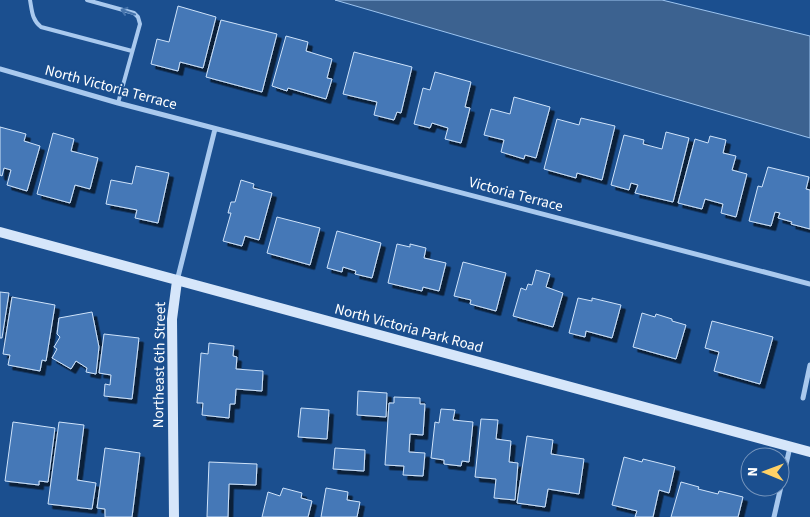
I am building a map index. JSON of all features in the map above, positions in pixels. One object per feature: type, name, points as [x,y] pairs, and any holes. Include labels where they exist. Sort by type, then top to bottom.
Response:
[{"type":"street","name":"North Victoria Terrace","points":[[0,69],[215,129]]},
{"type":"street","name":"Northeast 6th Street","points":[[174,517],[172,319],[177,281],[215,129]]},
{"type":"street","name":"Victoria Terrace","points":[[215,129],[810,284]]},
{"type":"street","name":"North Victoria Park Road","points":[[0,232],[810,452]]},
{"type":"street","points":[[803,398],[810,365]]},
{"type":"street","points":[[774,517],[779,497]]},
{"type":"lane","points":[[30,0],[32,16],[41,27],[132,51]]},
{"type":"lane","points":[[87,0],[134,13],[138,17],[140,24],[118,103]]},
{"type":"water","points":[[335,0],[662,0],[810,36],[810,138]]},
{"type":"building","points":[[178,6],[216,17],[203,68],[180,62],[178,71],[151,64],[157,39],[169,42]]},
{"type":"building","points":[[221,20],[277,34],[262,92],[206,77]]},
{"type":"building","points":[[286,36],[308,42],[306,51],[332,59],[327,78],[332,79],[326,99],[288,88],[287,91],[272,86]]},
{"type":"building","points":[[354,52],[412,67],[401,113],[397,112],[394,120],[374,115],[377,102],[343,94]]},
{"type":"building","points":[[435,72],[471,82],[465,107],[470,108],[461,143],[445,139],[448,128],[432,123],[430,128],[414,124],[423,88],[430,90]]},
{"type":"building","points":[[514,97],[550,107],[536,158],[525,155],[524,159],[501,152],[504,140],[484,135],[491,109],[510,114]]},
{"type":"building","points":[[581,118],[615,126],[602,180],[577,173],[576,178],[544,169],[557,119],[579,125]]},
{"type":"building","points":[[0,127],[26,134],[24,141],[40,146],[27,191],[7,185],[11,170],[4,168],[2,176],[0,175]]},
{"type":"building","points":[[666,132],[689,138],[673,202],[635,193],[638,185],[631,183],[629,190],[611,185],[624,135],[644,140],[643,144],[662,149]]},
{"type":"building","points":[[53,133],[74,139],[71,151],[98,158],[90,189],[75,185],[70,203],[37,194]]},
{"type":"building","points":[[710,136],[726,140],[723,153],[736,156],[732,170],[747,174],[736,217],[721,213],[723,204],[705,199],[702,209],[678,203],[695,139],[708,143]]},
{"type":"building","points":[[136,166],[169,173],[158,223],[135,218],[137,210],[106,204],[111,180],[132,184]]},
{"type":"building","points":[[768,167],[809,177],[806,189],[810,190],[810,229],[778,218],[780,213],[775,212],[771,226],[749,221],[758,186],[762,187]]},
{"type":"building","points":[[241,180],[254,184],[253,188],[272,193],[259,240],[245,236],[242,246],[223,241],[231,213],[228,213],[231,202],[235,202]]},
{"type":"building","points":[[277,217],[320,228],[310,265],[267,253]]},
{"type":"building","points":[[337,231],[381,243],[372,278],[355,274],[356,271],[343,267],[342,272],[327,268]]},
{"type":"building","points":[[397,244],[410,247],[410,244],[426,248],[424,258],[446,263],[439,291],[423,287],[422,291],[388,283]]},
{"type":"building","points":[[463,262],[506,273],[496,311],[470,304],[471,300],[454,296]]},
{"type":"building","points":[[536,270],[550,274],[546,287],[563,293],[553,327],[513,316],[521,288],[526,290],[528,284],[532,285]]},
{"type":"building","points":[[0,292],[9,293],[2,338],[0,338]]},
{"type":"building","points":[[12,297],[55,305],[46,361],[42,360],[40,371],[8,365],[10,355],[3,354]]},
{"type":"building","points":[[578,298],[592,301],[592,298],[621,305],[612,338],[586,331],[585,337],[569,333]]},
{"type":"building","points":[[92,312],[99,347],[96,374],[86,372],[87,368],[76,361],[71,369],[52,358],[57,349],[54,347],[60,337],[57,334],[59,318]]},
{"type":"building","points":[[642,313],[655,317],[656,314],[686,325],[676,359],[633,347]]},
{"type":"building","points":[[712,321],[773,337],[760,384],[714,371],[719,352],[705,348]]},
{"type":"building","points":[[104,334],[139,338],[132,399],[104,396],[105,384],[110,385],[111,375],[99,373]]},
{"type":"building","points":[[209,343],[234,346],[233,356],[237,357],[236,369],[263,371],[262,391],[236,389],[235,404],[230,404],[229,418],[202,415],[203,403],[197,403],[201,353],[208,354]]},
{"type":"building","points":[[358,391],[387,393],[386,417],[357,415]]},
{"type":"building","points":[[394,397],[420,398],[420,404],[425,404],[423,435],[410,434],[409,452],[425,453],[423,476],[403,475],[404,466],[385,465],[389,403],[394,403]]},
{"type":"building","points":[[301,408],[329,410],[327,439],[298,437]]},
{"type":"building","points":[[441,409],[455,410],[453,420],[473,422],[469,462],[462,461],[461,466],[444,464],[444,460],[431,458],[435,422],[439,423]]},
{"type":"building","points":[[481,419],[498,420],[496,439],[511,441],[509,462],[518,463],[515,500],[494,498],[496,479],[475,477]]},
{"type":"building","points":[[13,422],[55,428],[48,482],[39,481],[39,485],[5,481]]},
{"type":"building","points":[[59,422],[84,425],[77,480],[96,483],[92,509],[48,504]]},
{"type":"building","points":[[527,436],[553,440],[551,454],[584,459],[579,494],[548,489],[545,507],[517,503]]},
{"type":"building","points":[[105,448],[140,453],[132,517],[105,517],[105,509],[97,508]]},
{"type":"building","points":[[335,448],[365,450],[364,471],[333,469]]},
{"type":"building","points":[[624,457],[642,462],[643,459],[675,467],[669,493],[659,490],[653,517],[635,517],[637,511],[612,505]]},
{"type":"building","points":[[209,462],[257,464],[256,485],[229,484],[228,517],[207,517]]},
{"type":"building","points":[[681,482],[718,494],[719,491],[743,497],[738,517],[671,517]]},
{"type":"building","points":[[283,488],[302,493],[301,498],[312,501],[308,517],[262,517],[268,492],[280,496]]},
{"type":"building","points":[[326,488],[348,492],[347,500],[360,502],[357,517],[321,517]]}]
